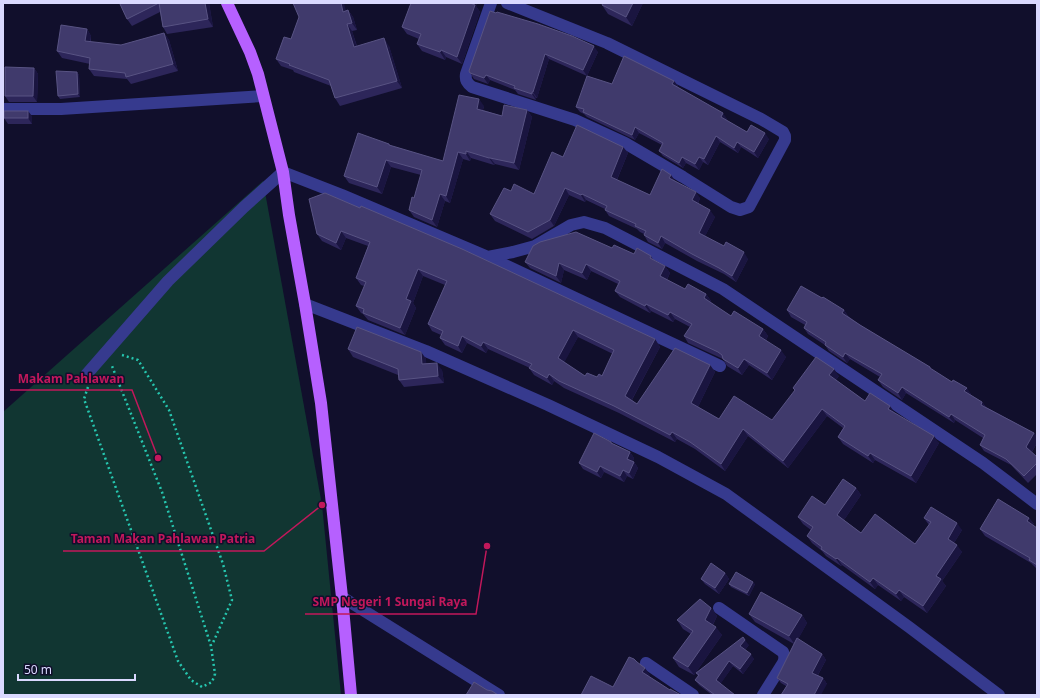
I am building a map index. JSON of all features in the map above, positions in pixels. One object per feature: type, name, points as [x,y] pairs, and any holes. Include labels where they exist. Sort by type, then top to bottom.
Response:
[{"type":"main road","points":[[227,3],[250,52],[258,74],[283,172],[321,403],[351,695]]},
{"type":"street","points":[[491,3],[466,74],[465,79],[472,88],[574,120],[625,143],[682,176],[731,207],[740,210],[749,207],[785,140],[783,132],[761,119],[607,43],[507,3]]},
{"type":"street","points":[[3,109],[61,109],[263,96]]},
{"type":"street","points":[[88,378],[109,356],[168,282],[244,207],[283,172],[488,256],[720,366]]},
{"type":"street","points":[[488,256],[513,252],[535,246],[571,226],[584,222],[605,228],[722,288],[983,463],[1037,504]]},
{"type":"street","points":[[305,304],[426,351],[548,405],[658,457],[726,494],[897,618],[999,695]]},
{"type":"street","points":[[342,597],[499,695]]},
{"type":"street","points":[[719,608],[783,652],[785,656],[784,663],[763,695]]},
{"type":"street","points":[[646,663],[693,695]]},
{"type":"path","points":[[88,378],[84,399],[178,661],[191,680],[202,688],[212,682],[215,674],[211,646],[162,492],[109,356],[138,360],[169,410],[223,564],[232,600],[211,646]]},
{"type":"green space","points":[[263,181],[322,505],[341,695],[3,695],[3,412]]},
{"type":"building","points":[[159,3],[127,19],[120,4]]},
{"type":"building","points":[[159,3],[205,3],[208,19],[163,27]]},
{"type":"building","points":[[293,3],[341,3],[343,12],[348,10],[352,23],[347,24],[354,47],[384,38],[397,81],[335,98],[329,80],[276,59],[284,37],[291,39],[299,17]]},
{"type":"building","points":[[411,3],[470,3],[475,5],[457,57],[441,50],[440,52],[417,44],[421,34],[402,27]]},
{"type":"building","points":[[603,3],[633,3],[626,17],[602,5]]},
{"type":"building","points":[[490,11],[538,24],[572,36],[594,46],[583,70],[545,54],[532,94],[514,88],[515,86],[486,75],[484,78],[470,73],[469,71]]},
{"type":"building","points":[[61,25],[87,29],[85,41],[121,45],[164,33],[173,64],[126,77],[125,73],[89,69],[90,58],[57,51]]},
{"type":"building","points":[[624,56],[674,81],[672,84],[723,113],[721,117],[747,132],[751,125],[765,133],[754,152],[737,142],[734,148],[716,136],[704,159],[699,157],[695,164],[682,157],[679,163],[659,151],[663,143],[635,127],[632,135],[583,112],[584,109],[576,107],[587,76],[612,84]]},
{"type":"building","points":[[5,67],[34,68],[33,96],[5,96]]},
{"type":"building","points":[[56,71],[77,72],[78,94],[58,96]]},
{"type":"building","points":[[459,95],[479,99],[477,109],[502,116],[504,105],[527,110],[514,163],[489,158],[466,151],[466,154],[458,152],[446,196],[440,194],[432,220],[409,210],[422,170],[386,160],[377,187],[344,176],[358,133],[389,145],[443,161]]},
{"type":"building","points":[[4,111],[28,111],[28,118],[4,118]]},
{"type":"building","points":[[577,125],[623,147],[611,177],[650,195],[662,169],[671,175],[669,178],[696,192],[692,200],[710,210],[699,233],[724,246],[726,242],[744,252],[732,276],[661,236],[658,243],[644,235],[646,231],[635,226],[636,224],[605,210],[607,206],[565,188],[550,220],[528,232],[490,214],[504,188],[511,191],[514,184],[534,194],[552,152],[563,157]]},
{"type":"building","points":[[325,193],[360,208],[361,206],[462,249],[655,339],[625,396],[637,404],[675,348],[710,365],[691,403],[719,419],[734,396],[772,420],[795,390],[793,388],[816,357],[834,369],[829,375],[865,401],[870,393],[890,406],[888,409],[934,436],[911,476],[870,453],[868,456],[838,437],[845,426],[822,409],[783,461],[743,429],[721,464],[690,442],[672,432],[670,435],[614,406],[559,381],[549,374],[547,378],[529,368],[532,364],[483,342],[481,346],[462,336],[458,346],[440,338],[443,331],[428,324],[447,281],[418,269],[406,299],[411,301],[400,328],[363,313],[364,309],[356,306],[366,282],[356,278],[370,242],[341,231],[336,243],[317,234],[309,199]],"holes":[[[573,330],[614,350],[602,376],[599,374],[597,377],[587,373],[585,376],[558,358]]]},
{"type":"building","points":[[576,232],[612,248],[614,245],[634,254],[637,248],[651,256],[650,258],[665,266],[660,276],[685,289],[688,284],[706,294],[704,298],[731,316],[734,311],[763,329],[759,336],[781,350],[767,373],[744,359],[738,368],[723,359],[722,355],[718,352],[684,336],[692,324],[670,312],[668,315],[646,304],[645,306],[615,291],[620,281],[586,264],[582,273],[559,263],[556,276],[525,262],[533,246],[540,242]]},
{"type":"building","points":[[801,286],[844,310],[842,313],[860,325],[952,382],[953,380],[967,388],[964,391],[982,402],[981,405],[1034,433],[1026,447],[1037,457],[1037,463],[1024,476],[1006,459],[980,445],[985,435],[951,414],[949,417],[902,387],[898,393],[878,380],[882,374],[845,353],[843,357],[825,345],[826,342],[804,328],[807,322],[787,310]]},
{"type":"building","points":[[357,327],[421,352],[422,364],[437,363],[438,376],[399,380],[398,369],[348,349]]},
{"type":"building","points":[[594,433],[630,452],[627,459],[634,462],[629,473],[623,470],[620,476],[600,466],[597,472],[579,463]]},
{"type":"building","points":[[843,479],[856,488],[837,515],[861,533],[875,514],[915,544],[931,522],[924,518],[931,507],[957,523],[948,539],[957,545],[936,576],[941,579],[923,606],[899,590],[896,594],[873,578],[870,582],[837,558],[836,559],[821,549],[822,547],[807,536],[813,527],[798,517],[812,496],[825,505]]},
{"type":"building","points":[[998,499],[1029,518],[1027,521],[1037,528],[1037,565],[1029,560],[1030,558],[980,529]]},
{"type":"building","points":[[711,563],[725,573],[715,588],[701,579]]},
{"type":"building","points":[[736,572],[753,582],[747,593],[729,584]]},
{"type":"building","points":[[761,592],[802,615],[789,636],[749,614]]},
{"type":"building","points":[[700,599],[711,608],[705,620],[716,627],[688,667],[673,658],[693,631],[677,620]]},
{"type":"building","points":[[743,637],[745,640],[740,646],[751,654],[740,669],[729,661],[716,680],[735,695],[715,695],[695,680],[699,675],[696,673]]},
{"type":"building","points":[[797,638],[822,654],[812,673],[823,678],[814,695],[781,695],[788,684],[777,678]]},
{"type":"building","points":[[629,657],[645,668],[642,672],[670,690],[681,695],[581,695],[591,676],[613,687]]},
{"type":"building","points":[[474,682],[487,690],[498,695],[466,695]]},
{"type":"place","name":"Makam Pahlawan","points":[[158,458]]},
{"type":"place","name":"Taman Makan Pahlawan Patria","points":[[322,505]]},
{"type":"place","name":"SMP Negeri 1 Sungai Raya","points":[[487,546]]}]
